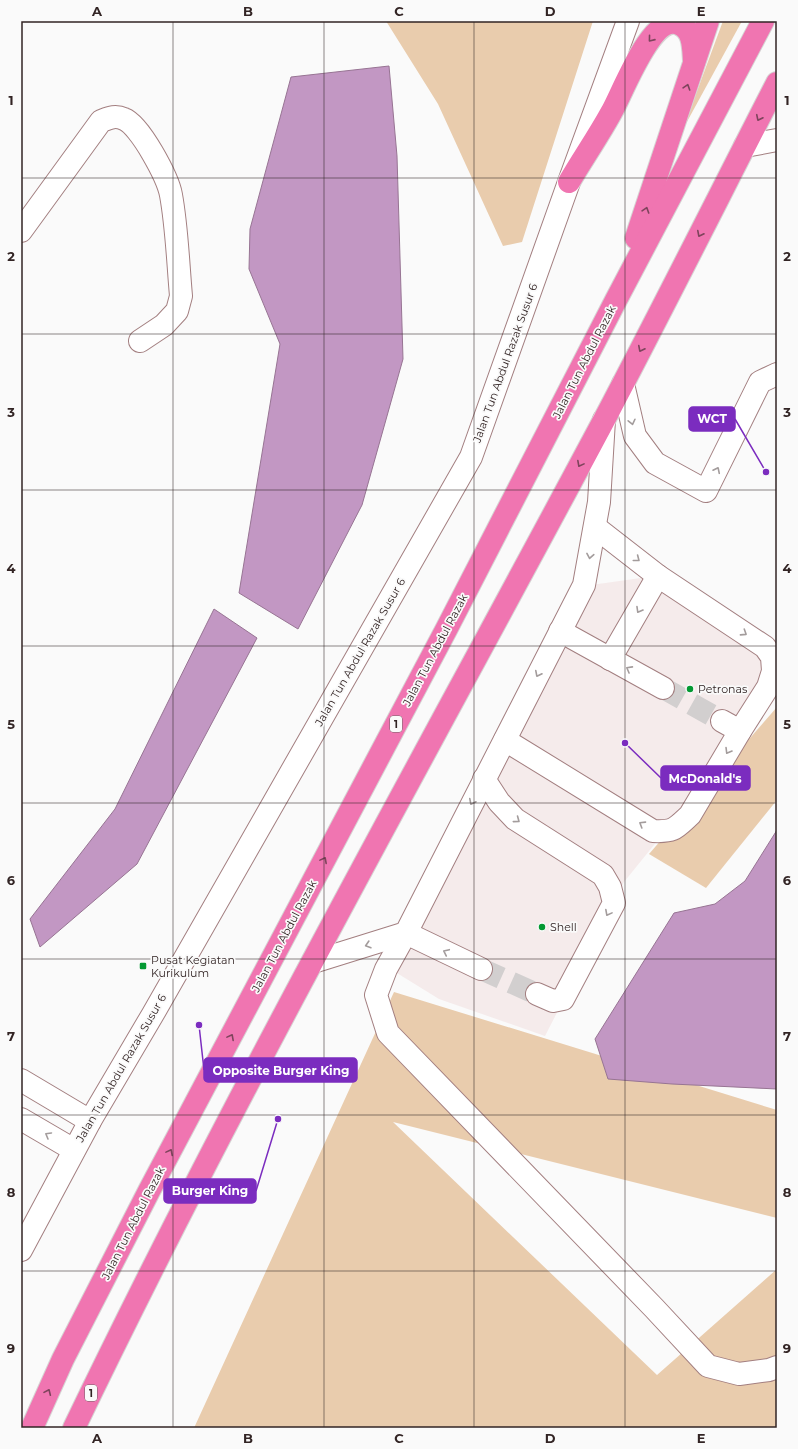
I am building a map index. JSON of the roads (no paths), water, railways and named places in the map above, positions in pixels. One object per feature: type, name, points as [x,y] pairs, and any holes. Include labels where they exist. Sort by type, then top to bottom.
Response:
[{"type":"highway","points":[[616,300],[708,21]]},
{"type":"highway","name":"Jalan Tun Abdul Razak","points":[[32,1428],[63,1359],[149,1191],[443,635],[616,300],[763,21]]},
{"type":"highway","points":[[569,182],[613,110],[641,51],[655,34],[666,24],[677,22],[684,26],[692,39],[694,64]]},
{"type":"highway","name":"1","points":[[74,1428],[206,1164],[604,420],[777,83]]},
{"type":"street","name":"Jalan Tun Abdul Razak Susur 6","points":[[21,1250],[90,1121],[153,1014],[471,458],[628,21]]},
{"type":"street","points":[[21,231],[101,121],[113,116],[125,119],[141,134],[166,177],[171,195],[181,296],[177,311],[164,325],[140,341]]},
{"type":"street","points":[[746,146],[777,140]]},
{"type":"street","points":[[623,384],[635,436],[655,463],[706,491],[760,382],[777,374]]},
{"type":"street","points":[[604,420],[599,502],[584,584],[406,933],[386,969],[376,996],[388,1033],[654,1308],[708,1366],[739,1374],[769,1370],[777,1367]]},
{"type":"street","points":[[505,740],[653,831],[667,832],[678,826],[690,815],[731,726],[768,687],[773,671],[772,657],[765,647],[658,576],[595,527]]},
{"type":"street","points":[[610,659],[658,576]]},
{"type":"street","points":[[560,631],[663,688]]},
{"type":"street","points":[[484,779],[499,802],[515,819],[603,875],[610,887],[614,903],[563,999],[553,1001],[537,994]]},
{"type":"street","points":[[313,962],[406,933],[482,969]]},
{"type":"street","points":[[21,1080],[90,1121]]},
{"type":"street","points":[[21,1119],[74,1150]]},
{"type":"tunnel","points":[[663,688],[722,721]]},
{"type":"tunnel","points":[[481,969],[537,994]]},
{"type":"place","name":"WCT","points":[[766,472]]},
{"type":"place","name":"Petronas","points":[[690,689]]},
{"type":"place","name":"McDonald's","points":[[625,743]]},
{"type":"place","name":"Shell","points":[[542,927]]},
{"type":"place","name":"Pusat Kegiatan Kurikulum","points":[[143,966]]},
{"type":"place","name":"Opposite Burger King","points":[[199,1025]]},
{"type":"place","name":"Burger King","points":[[278,1119]]}]
